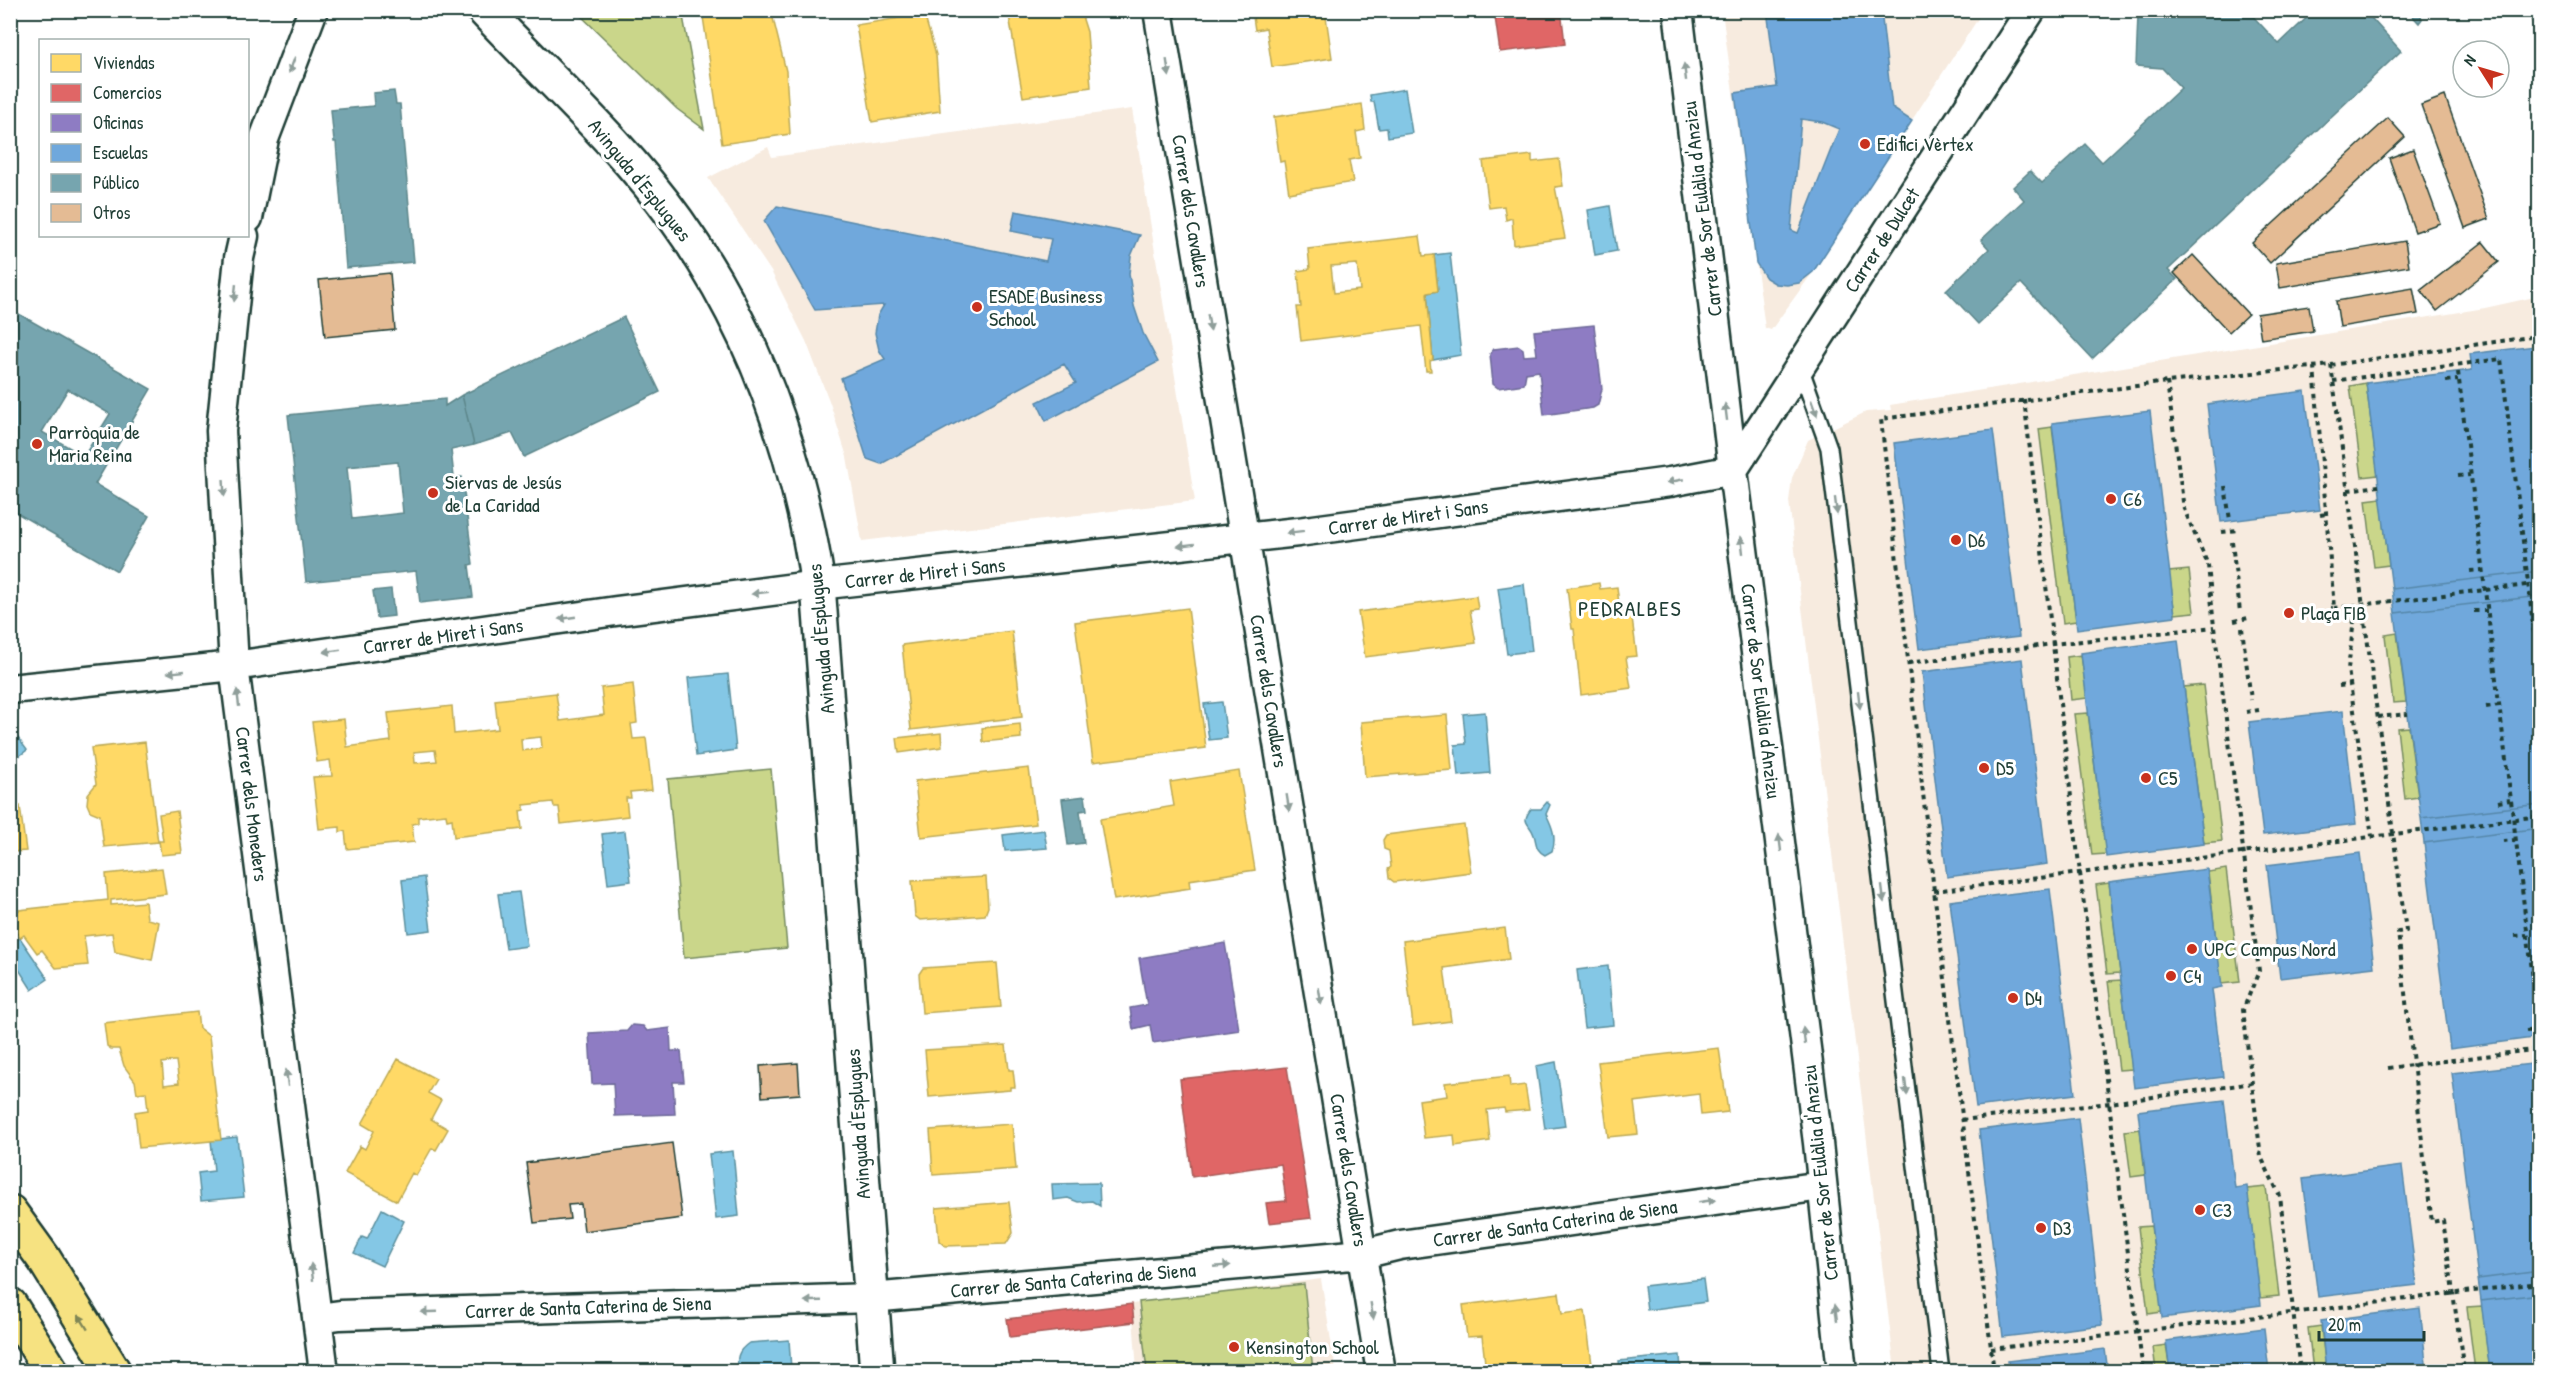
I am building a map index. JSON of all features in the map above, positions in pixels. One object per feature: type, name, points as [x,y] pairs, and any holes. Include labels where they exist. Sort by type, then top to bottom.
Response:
[{"type":"highway","points":[[10,1212],[44,1259],[114,1371]]},
{"type":"highway","points":[[10,1305],[52,1371]]},
{"type":"street","points":[[249,213],[264,139],[313,10]]},
{"type":"street","name":"Avinguda d'Esplugues","points":[[484,10],[632,165],[677,220],[724,293],[752,349],[794,465],[809,523],[818,585],[877,1371]]},
{"type":"street","name":"Carrer dels Cavallers","points":[[1158,10],[1381,1371]]},
{"type":"street","name":"Carrer de Sor Eulàlia d'Anzizu","points":[[1678,10],[1822,1186],[1842,1371]]},
{"type":"street","name":"Carrer de Dulcet","points":[[1733,470],[2031,10]]},
{"type":"street","name":"Carrer dels Moneders","points":[[244,237],[239,258],[221,431],[234,666],[324,1371]]},
{"type":"street","name":"Carrer de Miret i Sans","points":[[10,689],[234,666],[616,611],[818,585],[1195,544],[1228,538],[1244,539],[1670,482],[1733,470]]},
{"type":"street","name":"Carrer de Santa Caterina de Siena","points":[[318,1318],[352,1314],[872,1299],[1363,1254],[1400,1245],[1822,1186]]},
{"type":"lane","points":[[1800,367],[1829,448],[1941,1371]]},
{"type":"path","points":[[1994,1371],[1934,891],[1881,419],[2024,399],[2331,365],[2530,337]]},
{"type":"path","points":[[2333,381],[2501,359],[2540,682]]},
{"type":"path","points":[[2331,365],[2406,932],[2398,932],[2432,1222],[2443,1221],[2464,1371]]},
{"type":"path","points":[[2314,367],[2332,608],[2528,585]]},
{"type":"path","points":[[2458,372],[2540,1035]]},
{"type":"path","points":[[2446,381],[2458,380]]},
{"type":"path","points":[[2167,382],[2184,509],[2208,565],[2259,971],[2243,1010],[2261,1157],[2280,1196],[2300,1371]]},
{"type":"path","points":[[2024,399],[2080,873],[2143,1371]]},
{"type":"path","points":[[2458,476],[2470,475]]},
{"type":"path","points":[[2225,486],[2229,520]]},
{"type":"path","points":[[2348,490],[2379,486]]},
{"type":"path","points":[[2320,515],[2326,514]]},
{"type":"path","points":[[2222,532],[2237,530]]},
{"type":"path","points":[[2232,542],[2240,612]]},
{"type":"path","points":[[2470,571],[2482,570]]},
{"type":"path","points":[[2363,604],[2354,620],[2348,669],[2372,836]]},
{"type":"path","points":[[2474,612],[2487,611]]},
{"type":"path","points":[[2234,621],[2248,618]]},
{"type":"path","points":[[1908,663],[2053,644],[2214,627]]},
{"type":"path","points":[[2242,628],[2251,700]]},
{"type":"path","points":[[2339,686],[2350,685]]},
{"type":"path","points":[[2486,706],[2499,705]]},
{"type":"path","points":[[2246,712],[2259,710]]},
{"type":"path","points":[[2378,717],[2408,714]]},
{"type":"path","points":[[2498,802],[2511,800]]},
{"type":"path","points":[[1934,891],[2540,816]]},
{"type":"path","points":[[2503,841],[2515,840]]},
{"type":"path","points":[[2515,936],[2527,935]]},
{"type":"path","points":[[2526,1031],[2539,1030]]},
{"type":"path","points":[[2388,1068],[2540,1050]]},
{"type":"path","points":[[1962,1120],[2110,1103],[2253,1083]]},
{"type":"path","points":[[1991,1349],[2540,1283]]},
{"type":"shaded area","name":"Edifici Vèrtex","points":[[1722,11],[1983,11],[1813,272],[1771,330],[1765,328]]},
{"type":"shaded area","name":"ESADE Business School","points":[[1132,109],[1195,501],[862,541],[847,457],[830,403],[806,341],[772,273],[708,178],[768,147],[772,157]]},
{"type":"shaded area","name":"UPC Campus Nord","points":[[2539,296],[2539,1371],[1895,1371],[1789,501],[1792,478],[1808,440],[1866,412],[1891,410],[1890,405],[2485,308]]},
{"type":"shaded area","name":"Kensington School","points":[[1321,1279],[1336,1371],[1137,1371],[1132,1304]]},
{"type":"green space","points":[[576,11],[682,11],[704,129],[677,109]]},
{"type":"green space","points":[[2529,11],[2539,11],[2539,45]]},
{"type":"green space","points":[[2366,383],[2378,475],[2362,477],[2350,386]]},
{"type":"green space","points":[[2052,427],[2076,621],[2063,623],[2039,429]]},
{"type":"green space","points":[[2381,498],[2389,565],[2374,567],[2366,500]]},
{"type":"green space","points":[[2189,570],[2194,612],[2175,614],[2169,572]]},
{"type":"green space","points":[[2397,633],[2406,702],[2393,703],[2385,635]]},
{"type":"green space","points":[[2081,655],[2087,698],[2071,700],[2067,657]]},
{"type":"green space","points":[[2203,685],[2222,841],[2204,843],[2184,687]]},
{"type":"green space","points":[[2088,713],[2106,854],[2092,855],[2074,714]]},
{"type":"green space","points":[[2409,727],[2418,797],[2405,799],[2397,728]]},
{"type":"green space","points":[[771,769],[787,948],[684,958],[668,779]]},
{"type":"green space","points":[[2226,869],[2240,982],[2221,984],[2208,872]]},
{"type":"green space","points":[[2109,883],[2120,973],[2107,974],[2096,885]]},
{"type":"green space","points":[[2121,980],[2132,1069],[2119,1070],[2108,981]]},
{"type":"green space","points":[[2140,1129],[2145,1175],[2131,1177],[2125,1131]]},
{"type":"green space","points":[[2266,1187],[2279,1296],[2260,1298],[2247,1189]]},
{"type":"green space","points":[[2151,1226],[2162,1312],[2148,1314],[2138,1227]]},
{"type":"green space","name":"Kensington School","points":[[1304,1284],[1313,1371],[1147,1371],[1139,1302]]},
{"type":"green space","points":[[2482,1306],[2490,1371],[2475,1371],[2467,1307]]},
{"type":"green space","points":[[2321,1326],[2326,1371],[2313,1371],[2308,1328]]},
{"type":"green space","points":[[2166,1345],[2170,1371],[2156,1371],[2153,1347]]},
{"type":"water","points":[[1405,89],[1412,133],[1388,137],[1387,128],[1379,129],[1374,102],[1371,102],[1370,95]]},
{"type":"water","points":[[1610,206],[1617,251],[1595,255],[1588,210]]},
{"type":"water","points":[[1450,253],[1461,355],[1433,360],[1427,293],[1438,291],[1434,255]]},
{"type":"water","points":[[1524,584],[1532,651],[1507,654],[1498,588]]},
{"type":"water","points":[[728,674],[736,750],[696,756],[688,678]]},
{"type":"water","points":[[1222,702],[1227,738],[1209,740],[1204,704]]},
{"type":"water","points":[[1485,712],[1490,773],[1458,776],[1455,745],[1466,744],[1463,714]]},
{"type":"water","points":[[12,730],[27,750],[11,762],[11,732]]},
{"type":"water","points":[[1547,802],[1550,805],[1546,814],[1554,841],[1552,851],[1545,855],[1538,849],[1526,818],[1531,809],[1541,809]]},
{"type":"water","points":[[1044,830],[1047,848],[1005,851],[1003,835]]},
{"type":"water","points":[[625,831],[631,881],[608,884],[602,834]]},
{"type":"water","points":[[424,877],[431,930],[408,933],[402,880]]},
{"type":"water","points":[[519,892],[527,946],[506,949],[498,894]]},
{"type":"water","points":[[20,938],[48,979],[32,990],[11,957],[11,944]]},
{"type":"water","points":[[1608,966],[1613,1025],[1584,1028],[1577,970]]},
{"type":"water","points":[[1556,1062],[1565,1126],[1545,1129],[1536,1066]]},
{"type":"water","points":[[237,1137],[244,1197],[201,1201],[198,1173],[214,1171],[211,1140]]},
{"type":"water","points":[[733,1151],[739,1216],[716,1219],[709,1154]]},
{"type":"water","points":[[1099,1183],[1100,1206],[1092,1201],[1078,1202],[1068,1198],[1053,1200],[1052,1184]]},
{"type":"water","points":[[382,1209],[404,1221],[382,1266],[354,1253],[362,1237],[367,1239]]},
{"type":"water","points":[[1703,1279],[1706,1302],[1647,1310],[1644,1286]]},
{"type":"water","points":[[789,1340],[791,1369],[739,1371],[738,1356],[749,1343]]},
{"type":"water","points":[[1680,1355],[1681,1371],[1620,1371],[1619,1361]]},
{"type":"building: Viviendas","points":[[702,10],[771,10],[786,71],[790,134],[722,144]]},
{"type":"building: Viviendas","points":[[1008,10],[1080,10],[1087,32],[1091,87],[1023,97]]},
{"type":"building: Viviendas","points":[[1252,10],[1325,10],[1332,58],[1272,67],[1266,28],[1255,30]]},
{"type":"building: Viviendas","points":[[924,14],[936,55],[940,111],[872,122],[856,25]]},
{"type":"building: Viviendas","points":[[1362,104],[1365,130],[1356,132],[1360,158],[1349,160],[1353,182],[1289,193],[1284,161],[1280,162],[1274,117]]},
{"type":"building: Viviendas","points":[[1532,155],[1532,162],[1559,159],[1563,186],[1555,187],[1565,238],[1514,245],[1512,218],[1506,220],[1504,206],[1489,208],[1483,161]]},
{"type":"building: Viviendas","points":[[1420,236],[1423,256],[1434,255],[1438,291],[1427,293],[1433,360],[1430,361],[1431,371],[1426,371],[1421,326],[1301,341],[1297,307],[1301,307],[1298,271],[1310,269],[1308,249]],"holes":[[[1357,264],[1360,290],[1334,293],[1331,266]]]},
{"type":"building: Viviendas","points":[[1599,583],[1600,589],[1617,587],[1620,612],[1631,611],[1637,656],[1626,657],[1631,688],[1581,695],[1567,588]]},
{"type":"building: Viviendas","points":[[1476,596],[1478,609],[1470,610],[1476,643],[1365,657],[1358,612]]},
{"type":"building: Viviendas","points":[[1188,608],[1206,748],[1093,762],[1075,622]]},
{"type":"building: Viviendas","points":[[1012,631],[1022,717],[911,730],[902,645]]},
{"type":"building: Viviendas","points":[[633,684],[637,723],[631,724],[633,739],[646,738],[652,790],[630,792],[631,798],[626,798],[628,816],[561,824],[559,807],[554,807],[553,802],[524,805],[524,810],[520,811],[522,829],[454,837],[452,819],[447,820],[446,814],[418,817],[418,823],[412,824],[414,842],[347,849],[345,831],[340,832],[340,827],[319,829],[313,777],[332,776],[330,760],[317,762],[312,722],[344,719],[347,747],[391,741],[388,713],[452,706],[454,734],[498,729],[495,700],[556,693],[560,721],[604,715],[601,688]],"holes":[[[541,737],[542,748],[522,751],[521,739]],[[435,750],[437,761],[415,763],[414,752]]]},
{"type":"building: Viviendas","points":[[1447,715],[1452,770],[1365,777],[1361,722]]},
{"type":"building: Viviendas","points":[[1020,724],[1021,738],[983,742],[982,728]]},
{"type":"building: Viviendas","points":[[941,733],[942,747],[899,753],[897,738]]},
{"type":"building: Viviendas","points":[[145,742],[158,842],[104,847],[100,815],[90,811],[87,804],[88,794],[96,784],[91,748]]},
{"type":"building: Viviendas","points":[[1029,768],[1036,824],[921,837],[915,781]]},
{"type":"building: Viviendas","points":[[1239,771],[1255,870],[1189,880],[1190,888],[1114,900],[1100,819],[1174,806],[1170,782]]},
{"type":"building: Viviendas","points":[[20,806],[26,851],[13,852],[14,857],[10,858],[10,808]]},
{"type":"building: Viviendas","points":[[177,811],[182,853],[161,855],[159,841],[163,841],[159,814]]},
{"type":"building: Viviendas","points":[[1464,825],[1471,872],[1394,882],[1389,878],[1388,869],[1391,867],[1389,851],[1384,849],[1383,840],[1386,835]]},
{"type":"building: Viviendas","points":[[162,868],[166,894],[111,900],[111,905],[145,902],[147,919],[159,922],[152,960],[115,952],[112,933],[84,936],[88,965],[56,968],[42,950],[37,953],[24,935],[20,938],[10,924],[10,911],[108,900],[106,874]]},
{"type":"building: Viviendas","points":[[986,877],[988,907],[985,915],[920,920],[915,916],[912,881]]},
{"type":"building: Viviendas","points":[[1505,928],[1509,959],[1444,968],[1451,1021],[1413,1026],[1403,941]]},
{"type":"building: Viviendas","points":[[997,963],[1001,1007],[922,1013],[919,974],[923,968]]},
{"type":"building: Viviendas","points":[[197,1012],[199,1028],[209,1036],[221,1140],[139,1148],[135,1112],[148,1110],[146,1092],[137,1093],[135,1081],[124,1066],[119,1049],[111,1049],[107,1046],[104,1023]],"holes":[[[176,1061],[179,1083],[164,1085],[162,1063]]]},
{"type":"building: Viviendas","points":[[1006,1045],[1009,1070],[1013,1070],[1015,1087],[1010,1087],[1010,1090],[929,1097],[925,1050]]},
{"type":"building: Viviendas","points":[[1719,1048],[1728,1112],[1701,1115],[1699,1094],[1634,1102],[1638,1134],[1608,1137],[1598,1062]]},
{"type":"building: Viviendas","points":[[398,1059],[436,1079],[428,1093],[441,1100],[431,1119],[448,1129],[436,1150],[432,1148],[416,1176],[412,1173],[397,1201],[345,1173],[360,1146],[365,1149],[374,1131],[362,1124]]},
{"type":"building: Viviendas","points":[[1509,1076],[1510,1087],[1525,1085],[1529,1110],[1505,1112],[1504,1108],[1487,1110],[1490,1141],[1455,1146],[1454,1135],[1424,1138],[1419,1100],[1447,1096],[1445,1083]]},
{"type":"building: Viviendas","points":[[1012,1124],[1016,1169],[933,1175],[930,1130]]},
{"type":"building: Viviendas","points":[[1009,1202],[1013,1233],[1006,1244],[945,1246],[939,1241],[936,1208]]},
{"type":"building: Viviendas","points":[[1559,1293],[1562,1314],[1585,1311],[1593,1372],[1486,1372],[1482,1336],[1467,1337],[1463,1305]]},
{"type":"building: Viviendas","points":[[628,1366],[628,1372],[612,1372],[612,1367]]},
{"type":"building: Comercios","points":[[1494,10],[1561,10],[1565,44],[1500,52]]},
{"type":"building: Comercios","points":[[1287,1067],[1311,1218],[1269,1223],[1266,1203],[1286,1201],[1281,1164],[1192,1177],[1180,1079]]},
{"type":"building: Comercios","points":[[1132,1304],[1134,1322],[1010,1337],[1007,1319]]},
{"type":"building: Oficinas","points":[[1594,325],[1602,389],[1598,405],[1593,408],[1544,415],[1539,371],[1526,373],[1524,384],[1498,388],[1493,384],[1490,354],[1494,349],[1519,346],[1523,349],[1524,356],[1537,355],[1534,331]]},
{"type":"building: Oficinas","points":[[1225,943],[1239,1030],[1153,1043],[1150,1025],[1133,1029],[1130,1008],[1147,1005],[1139,958]]},
{"type":"building: Oficinas","points":[[632,1025],[643,1026],[647,1031],[670,1028],[671,1051],[681,1051],[684,1082],[673,1082],[675,1114],[615,1116],[613,1083],[592,1084],[589,1033],[627,1031]]},
{"type":"building: Escuelas","name":"Edifici Vèrtex","points":[[1767,10],[1881,10],[1892,108],[1912,121],[1813,272],[1799,283],[1787,285],[1776,284],[1766,278],[1756,263],[1735,93],[1777,87]],"holes":[[[1801,119],[1822,122],[1839,129],[1798,233],[1791,230]]]},
{"type":"building: Escuelas","points":[[777,206],[1046,261],[1051,239],[1011,231],[1015,211],[1140,235],[1131,256],[1129,274],[1134,306],[1143,333],[1158,362],[1046,421],[1037,402],[1076,383],[1064,364],[881,464],[867,459],[841,378],[885,359],[879,350],[875,333],[878,315],[884,305],[815,310],[764,221]]},
{"type":"building: Escuelas","points":[[2535,346],[2540,382],[2540,571],[2392,589],[2366,383],[2472,370],[2470,354]]},
{"type":"building: Escuelas","points":[[2305,391],[2320,510],[2221,522],[2207,404]]},
{"type":"building: Escuelas","name":"C6","points":[[2150,411],[2175,616],[2077,629],[2052,423]]},
{"type":"building: Escuelas","name":"D6","points":[[1993,430],[2019,637],[1919,649],[1894,443]]},
{"type":"building: Escuelas","points":[[2540,571],[2540,596],[2395,613],[2392,589]]},
{"type":"building: Escuelas","points":[[2540,596],[2540,804],[2421,818],[2395,613]]},
{"type":"building: Escuelas","name":"C5","points":[[2178,640],[2204,844],[2106,857],[2081,653]]},
{"type":"building: Escuelas","name":"D5","points":[[2022,659],[2047,864],[1947,877],[1922,672]]},
{"type":"building: Escuelas","points":[[2343,711],[2356,824],[2263,835],[2249,722]]},
{"type":"building: Escuelas","points":[[2540,804],[2540,828],[2424,843],[2421,818]]},
{"type":"building: Escuelas","points":[[2540,828],[2540,1037],[2450,1049],[2424,843]]},
{"type":"building: Escuelas","points":[[2360,853],[2374,967],[2280,978],[2267,865]]},
{"type":"building: Escuelas","name":"C4","points":[[2207,869],[2222,987],[2212,989],[2223,1077],[2134,1088],[2109,882]]},
{"type":"building: Escuelas","name":"D4","points":[[2050,889],[2075,1094],[1976,1107],[1950,901]]},
{"type":"building: Escuelas","points":[[2540,1063],[2540,1271],[2478,1279],[2452,1073]]},
{"type":"building: Escuelas","name":"C3","points":[[2224,1100],[2235,1188],[2247,1186],[2261,1305],[2162,1318],[2138,1111]]},
{"type":"building: Escuelas","name":"D3","points":[[2078,1118],[2102,1325],[2003,1337],[1979,1130]]},
{"type":"building: Escuelas","points":[[2402,1166],[2417,1285],[2318,1297],[2303,1179]]},
{"type":"building: Escuelas","points":[[2540,1271],[2540,1294],[2481,1301],[2478,1279]]},
{"type":"building: Escuelas","points":[[2540,1294],[2540,1372],[2490,1372],[2481,1301]]},
{"type":"building: Escuelas","points":[[2420,1308],[2427,1372],[2326,1372],[2321,1321]]},
{"type":"building: Escuelas","points":[[2264,1328],[2269,1372],[2170,1372],[2166,1341]]},
{"type":"building: Escuelas","points":[[2105,1349],[2108,1372],[2009,1372],[2008,1361]]},
{"type":"building: Público","points":[[2161,10],[2247,10],[2279,44],[2315,10],[2364,10],[2401,51],[2168,270],[2177,279],[2092,359],[2021,283],[1978,324],[1946,290],[1989,249],[1981,240],[2024,200],[2013,187],[2030,171],[2042,183],[2085,144],[2102,162],[2181,88],[2162,68],[2136,66],[2138,15],[2161,16]]},
{"type":"building: Público","points":[[2419,10],[2422,19],[2419,23],[2408,11]]},
{"type":"building: Público","points":[[394,91],[396,104],[400,104],[414,262],[346,268],[336,142],[334,142],[331,110],[374,106],[373,93]]},
{"type":"building: Público","name":"Parròquia de Maria Reina","points":[[10,309],[151,389],[95,484],[149,516],[117,571],[10,509]],"holes":[[[68,389],[110,414],[84,456],[42,432]]]},
{"type":"building: Público","points":[[624,317],[660,392],[524,457],[512,433],[474,445],[462,395]]},
{"type":"building: Público","name":"Siervas de Jesús de La Caridad","points":[[462,395],[474,445],[451,450],[454,477],[462,477],[473,564],[469,565],[473,597],[420,603],[416,571],[306,582],[288,415],[445,399],[445,406]],"holes":[[[398,462],[403,513],[352,519],[347,467]]]},
{"type":"building: Público","points":[[391,589],[394,616],[377,618],[373,591]]},
{"type":"building: Público","points":[[1085,796],[1087,810],[1080,811],[1084,843],[1068,845],[1062,799]]},
{"type":"building: Otros","points":[[2445,96],[2489,219],[2465,228],[2421,105]]},
{"type":"building: Otros","points":[[2388,118],[2405,137],[2270,263],[2252,243]]},
{"type":"building: Otros","points":[[2413,149],[2440,223],[2415,232],[2389,158]]},
{"type":"building: Otros","points":[[2405,241],[2409,266],[2280,288],[2276,263]]},
{"type":"building: Otros","points":[[2483,242],[2499,262],[2437,311],[2421,290]]},
{"type":"building: Otros","points":[[2193,255],[2248,314],[2229,332],[2174,273]]},
{"type":"building: Otros","points":[[390,273],[395,330],[325,337],[319,280]]},
{"type":"building: Otros","points":[[2413,288],[2418,314],[2340,327],[2336,301]]},
{"type":"building: Otros","points":[[2309,306],[2313,331],[2261,339],[2257,314]]},
{"type":"building: Otros","points":[[798,1063],[800,1094],[762,1097],[760,1066]]},
{"type":"building: Otros","points":[[672,1143],[682,1218],[584,1231],[581,1204],[568,1205],[570,1219],[534,1223],[526,1163]]},
{"type":"place","name":"Edifici Vèrtex","points":[[1865,144]]},
{"type":"place","name":"ESADE Business School","points":[[977,307]]},
{"type":"place","name":"Parròquia de Maria Reina","points":[[37,444]]},
{"type":"place","name":"Siervas de Jesús de La Caridad","points":[[433,493]]},
{"type":"place","name":"C6","points":[[2111,499]]},
{"type":"place","name":"D6","points":[[1956,540]]},
{"type":"place","name":"Plaça FIB","points":[[2289,613]]},
{"type":"place","name":"D5","points":[[1984,768]]},
{"type":"place","name":"C5","points":[[2146,778]]},
{"type":"place","name":"UPC Campus Nord","points":[[2192,949]]},
{"type":"place","name":"C4","points":[[2171,976]]},
{"type":"place","name":"D4","points":[[2013,998]]},
{"type":"place","name":"C3","points":[[2200,1210]]},
{"type":"place","name":"D3","points":[[2041,1228]]},
{"type":"place","name":"Kensington School","points":[[1234,1347]]},
{"type":"district","name":"PEDRALBES","points":[[1630,608]]}]
